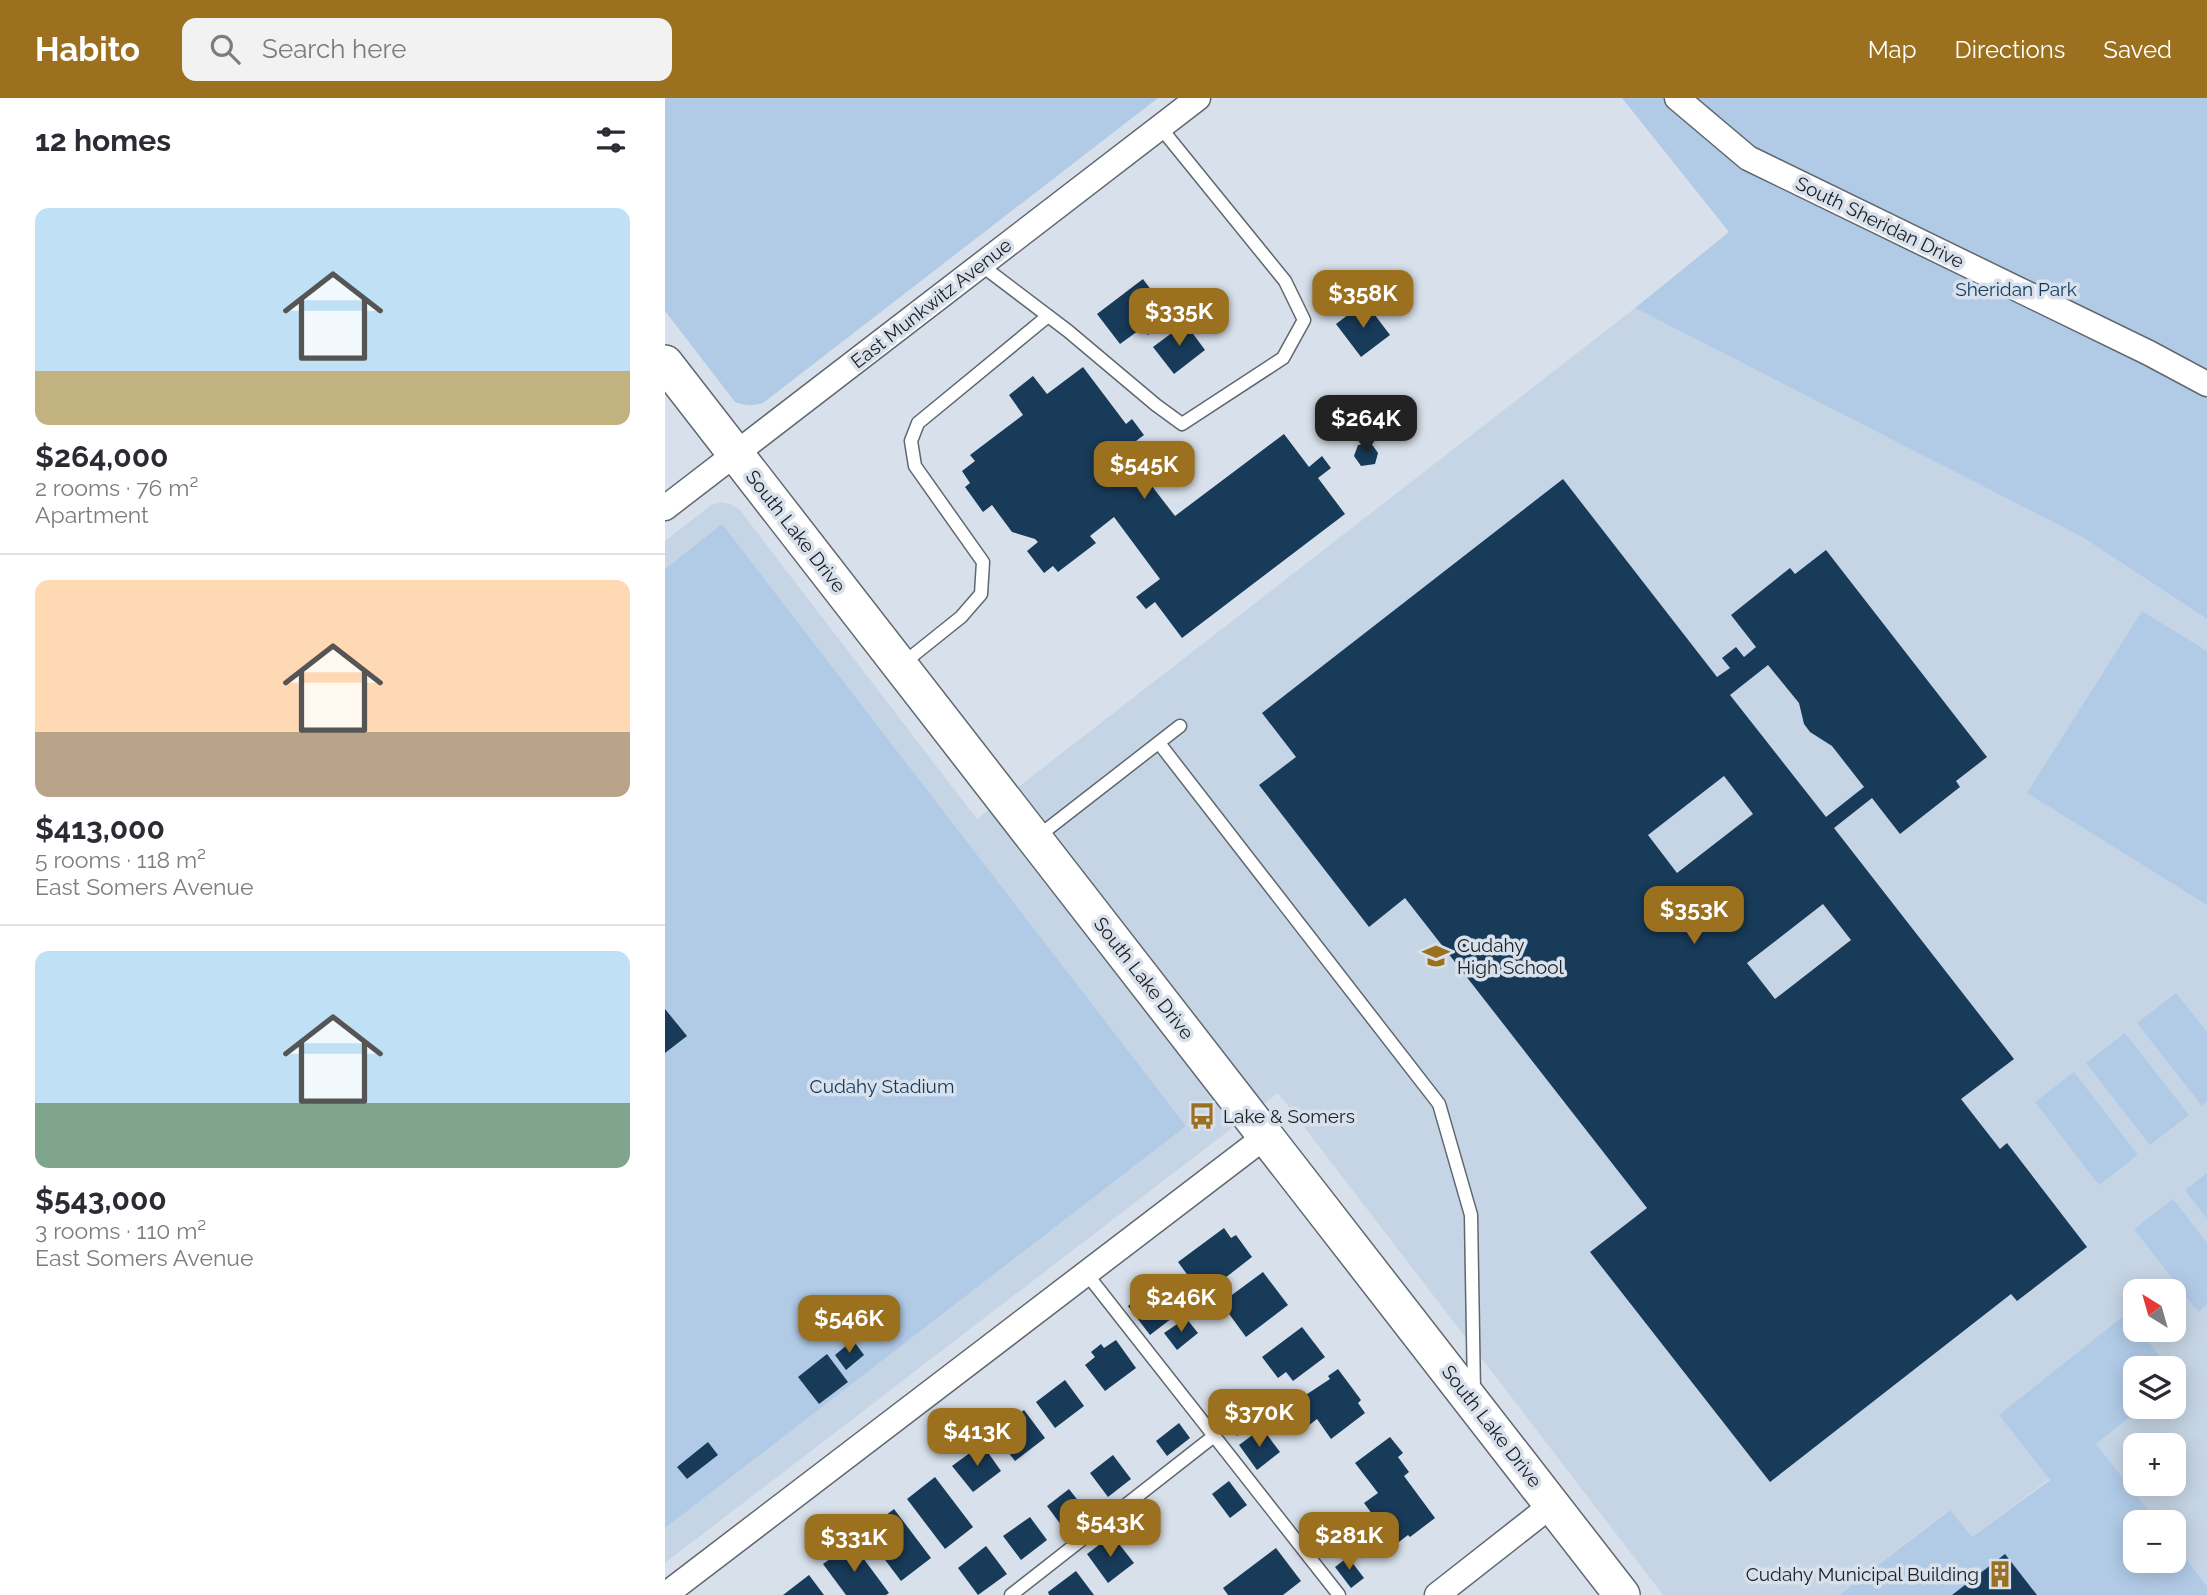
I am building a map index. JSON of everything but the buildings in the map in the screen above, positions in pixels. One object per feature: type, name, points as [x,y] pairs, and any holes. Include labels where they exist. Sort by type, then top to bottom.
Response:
[{"type":"main road","name":"South Lake Drive","points":[[665,363],[1622,1595]]},
{"type":"street","name":"East Munkwitz Avenue","points":[[665,508],[1198,98]]},
{"type":"street","name":"South Sheridan Drive","points":[[1677,98],[1748,158],[2149,353],[2207,384]]},
{"type":"street","points":[[665,1595],[1266,1136]]},
{"type":"street","points":[[1437,1595],[1553,1504]]},
{"type":"lane","points":[[981,265],[1182,424],[1283,358],[1304,320],[1285,281],[1160,127]]},
{"type":"lane","points":[[901,665],[961,617],[981,594],[983,562],[915,466],[911,442],[918,423],[1048,316]]},
{"type":"lane","points":[[1035,838],[1180,726]]},
{"type":"lane","points":[[1159,743],[1439,1104],[1471,1215],[1475,1404]]},
{"type":"lane","points":[[1086,1273],[1339,1595]]},
{"type":"lane","points":[[1011,1595],[1214,1436]]},
{"type":"shaded area","name":"Cudahy High School","points":[[1635,308],[2082,537],[2207,619],[2207,1586],[2186,1559],[2186,1510],[2148,1510],[2137,1496],[2186,1496],[2186,1433],[2123,1433],[2123,1478],[2096,1444],[1972,1537],[1949,1510],[1839,1595],[1663,1595],[1278,1093],[665,1563],[665,541],[711,505],[720,502],[739,509],[977,819]]},
{"type":"green space","points":[[665,98],[1158,98],[763,403],[749,405],[735,402],[665,311]]},
{"type":"green space","name":"Sheridan Park","points":[[1622,98],[2207,98],[2207,619],[2082,537],[1635,308],[1729,232]]},
{"type":"green space","name":"Cudahy Stadium","points":[[722,524],[1186,1126],[665,1528],[665,569]]},
{"type":"green space","points":[[2142,611],[2207,651],[2207,905],[2027,793]]},
{"type":"green space","points":[[2176,993],[2207,1032],[2207,1101],[2202,1106],[2137,1023]]},
{"type":"green space","points":[[2125,1033],[2189,1115],[2150,1145],[2086,1063]]},
{"type":"green space","points":[[2074,1072],[2138,1155],[2099,1185],[2035,1102]]},
{"type":"green space","points":[[2207,1173],[2207,1219],[2185,1190]]},
{"type":"green space","points":[[2173,1199],[2207,1243],[2207,1305],[2198,1312],[2186,1296],[2186,1279],[2173,1279],[2134,1229]]},
{"type":"green space","points":[[2123,1316],[2123,1342],[2148,1342],[2160,1356],[2123,1356],[2123,1419],[2127,1419],[2096,1444],[2123,1478],[2123,1496],[2137,1496],[2148,1510],[2123,1510],[2123,1573],[2186,1573],[2186,1559],[2207,1586],[2207,1595],[1839,1595],[1950,1510],[1972,1537],[2050,1480],[1999,1415]]},
{"type":"place","name":"Cudahy High School","points":[[1436,956]]},
{"type":"place","name":"Lake & Somers","points":[[1202,1116]]},
{"type":"place","name":"Cudahy Municipal Building","points":[[2000,1574]]}]
